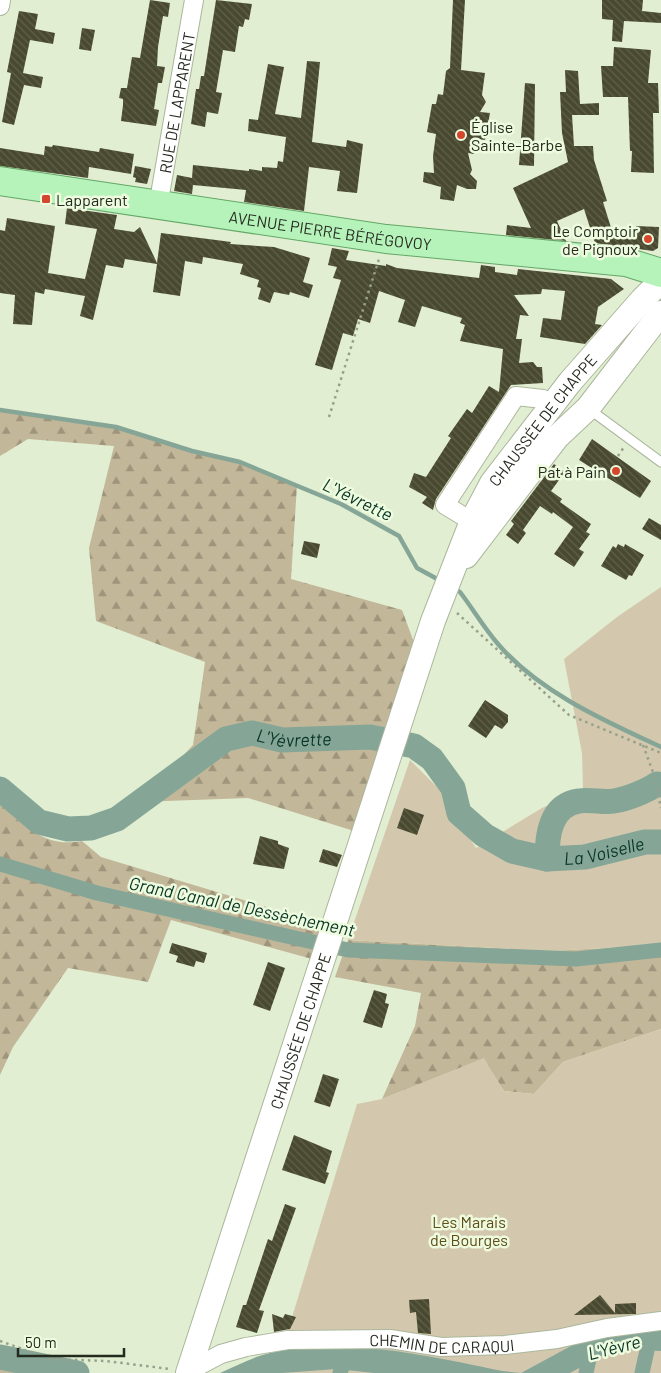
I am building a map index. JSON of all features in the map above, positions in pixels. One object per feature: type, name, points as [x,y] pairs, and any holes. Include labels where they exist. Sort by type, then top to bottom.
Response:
[{"type":"main road","name":"AVENUE PIERRE BÉRÉGOVOY","points":[[0,181],[386,239],[626,262],[661,273]]},
{"type":"main road","name":"CHAUSSÉE DE CHAPPE","points":[[188,1372],[441,600],[478,526],[492,483],[552,406],[636,307],[661,281]]},
{"type":"main road","name":"CHAUSSÉE DE CHAPPE","points":[[583,404],[650,309],[661,288]]},
{"type":"main road","name":"CHAUSSÉE DE CHAPPE","points":[[478,526],[557,437],[569,412],[583,404],[661,313]]},
{"type":"street","points":[[0,6],[1,0]]},
{"type":"street","name":"RUE DE LAPPARENT","points":[[158,206],[194,0]]},
{"type":"street","points":[[478,526],[445,505],[516,396],[543,399],[552,406]]},
{"type":"street","name":"CHEMIN DE CARAQUI","points":[[188,1372],[221,1354],[246,1347],[288,1340],[390,1339],[441,1347],[505,1345],[557,1339],[607,1328],[661,1321]]},
{"type":"street","points":[[201,1334],[221,1354]]},
{"type":"lane","points":[[583,404],[661,462]]},
{"type":"path","points":[[329,417],[386,239]]},
{"type":"path","points":[[441,600],[569,715],[661,753]]},
{"type":"path","points":[[643,745],[654,775],[661,808]]},
{"type":"path","points":[[0,1341],[51,1359],[106,1361],[188,1372]]},
{"type":"green space","points":[[0,410],[116,427],[192,451],[240,462],[297,485],[291,579],[402,610],[415,645],[354,831],[248,798],[139,802],[193,745],[205,662],[96,621],[89,548],[114,446],[28,439],[0,456]]},
{"type":"green space","points":[[661,587],[661,945],[550,951],[348,940],[410,760],[440,790],[476,848],[542,808],[583,790],[582,753],[564,659],[617,617]]},
{"type":"green space","points":[[0,805],[28,828],[47,838],[57,841],[82,841],[101,857],[323,924],[312,959],[171,920],[148,982],[68,968],[13,1047],[0,1075]]},
{"type":"green space","points":[[348,940],[550,951],[661,945],[661,1029],[563,1062],[534,1094],[504,1091],[483,1059],[382,1099],[415,1026],[421,993],[335,977]]},
{"type":"green space","name":"Les Marais de Bourges","points":[[661,1029],[661,1373],[275,1373],[357,1104],[382,1099],[484,1058],[504,1091],[534,1094],[563,1062]]},
{"type":"green space","points":[[0,1357],[4,1359],[77,1373],[0,1373]]},
{"type":"water","points":[[661,1326],[661,1351],[621,1349],[603,1355],[570,1373],[521,1373],[582,1340]]},
{"type":"water","points":[[357,1347],[416,1354],[521,1373],[374,1373],[337,1369],[282,1373],[220,1373],[250,1359],[270,1353],[298,1348]]},
{"type":"building","points":[[150,0],[170,3],[168,17],[163,16],[158,47],[157,66],[165,67],[162,83],[158,83],[154,109],[159,110],[156,126],[121,121],[123,99],[119,98],[121,88],[127,88],[132,57],[140,58]]},
{"type":"building","points":[[216,0],[252,4],[249,20],[245,19],[243,27],[239,26],[235,52],[223,50],[216,92],[222,93],[218,114],[207,112],[205,127],[191,124],[196,89],[199,89],[201,76],[204,76]]},
{"type":"building","name":"Église Sainte-Barbe","points":[[453,0],[465,0],[461,70],[485,73],[482,95],[486,102],[480,112],[490,113],[485,140],[477,139],[474,154],[468,153],[472,170],[470,174],[477,181],[476,189],[467,189],[457,185],[454,201],[440,199],[441,187],[423,182],[424,172],[434,173],[433,156],[436,134],[427,132],[432,104],[436,104],[438,94],[443,95],[446,71],[450,68]]},
{"type":"building","points":[[602,0],[643,0],[642,11],[661,13],[661,23],[624,21],[622,42],[612,41],[613,20],[602,19]]},
{"type":"building","points":[[19,11],[38,14],[35,29],[55,33],[53,44],[30,40],[23,73],[43,77],[41,88],[24,85],[14,125],[2,122],[11,73],[7,72]]},
{"type":"building","points":[[82,28],[95,30],[91,51],[79,49]]},
{"type":"building","points":[[614,47],[651,50],[648,83],[658,83],[659,113],[653,113],[654,173],[631,172],[632,151],[630,151],[628,97],[603,97],[601,66],[613,66]]},
{"type":"building","points":[[307,61],[320,62],[312,142],[346,147],[347,140],[363,144],[357,193],[337,191],[340,171],[309,167],[304,211],[244,202],[246,190],[193,185],[192,194],[174,191],[177,175],[192,178],[193,165],[249,171],[249,169],[262,171],[262,167],[277,168],[278,161],[283,162],[286,137],[248,131],[249,119],[258,120],[268,64],[284,67],[275,114],[301,118]]},
{"type":"building","points":[[565,70],[578,71],[580,104],[599,103],[599,115],[572,115],[574,146],[593,146],[594,160],[607,201],[603,202],[613,234],[635,236],[636,226],[659,227],[658,248],[653,251],[595,243],[584,209],[557,221],[566,241],[506,235],[507,225],[531,228],[513,188],[568,162],[562,133],[560,92],[566,92]]},
{"type":"building","points":[[525,83],[535,84],[534,166],[519,165]]},
{"type":"building","points":[[53,145],[99,152],[100,148],[134,154],[131,174],[89,167],[88,178],[0,166],[0,148],[44,155],[45,146],[52,147]]},
{"type":"building","points":[[135,166],[151,169],[147,184],[135,182],[136,178],[133,177]]},
{"type":"building","points":[[67,208],[117,215],[114,229],[134,232],[140,227],[157,263],[161,233],[231,242],[230,244],[274,247],[310,258],[303,282],[313,285],[309,298],[290,292],[289,295],[274,292],[270,303],[258,299],[261,288],[257,287],[259,280],[240,274],[243,264],[203,257],[202,264],[185,261],[180,296],[153,292],[157,264],[125,259],[123,268],[106,265],[93,320],[80,316],[85,296],[45,289],[44,294],[35,292],[32,325],[13,324],[15,295],[0,293],[0,230],[5,231],[7,218],[55,226],[48,273],[85,279],[97,229],[65,224]]},
{"type":"building","points":[[332,248],[349,251],[346,260],[386,266],[386,264],[397,268],[479,278],[481,265],[495,267],[495,272],[517,275],[518,269],[611,279],[624,289],[598,307],[595,324],[602,325],[585,344],[540,337],[543,318],[561,320],[565,291],[542,289],[541,294],[514,295],[529,316],[520,315],[516,339],[522,339],[519,363],[533,362],[537,367],[542,367],[543,383],[511,385],[436,499],[433,510],[422,503],[427,497],[409,487],[414,473],[426,477],[451,438],[448,436],[467,409],[472,413],[489,386],[499,392],[503,349],[460,341],[465,325],[460,323],[462,318],[422,306],[415,327],[398,322],[405,300],[379,291],[370,323],[358,319],[353,336],[343,333],[332,370],[315,365],[341,280],[333,278],[337,267],[328,265]]},
{"type":"building","name":"Pat à Pain","points":[[592,439],[651,481],[640,498],[579,460]]},
{"type":"building","points":[[554,464],[565,472],[551,491],[562,499],[560,502],[591,524],[586,532],[590,534],[579,549],[584,552],[574,567],[554,554],[573,527],[553,512],[552,514],[540,506],[523,530],[526,533],[518,544],[506,535],[514,524],[511,521]]},
{"type":"building","points":[[649,518],[661,525],[661,540],[642,529]]},
{"type":"building","points":[[304,541],[320,544],[317,558],[301,554]]},
{"type":"building","points":[[618,544],[624,547],[625,544],[644,555],[632,576],[629,575],[626,580],[601,566],[613,546],[616,548]]},
{"type":"building","points":[[485,700],[508,715],[508,722],[502,729],[495,725],[486,738],[468,726]]},
{"type":"building","points":[[404,808],[424,815],[417,835],[397,828]]},
{"type":"building","points":[[260,836],[278,841],[278,844],[289,848],[284,869],[253,864]]},
{"type":"building","points":[[323,849],[342,855],[337,867],[319,862]]},
{"type":"building","points":[[172,943],[207,953],[204,963],[196,961],[194,967],[176,962],[178,956],[169,953]]},
{"type":"building","points":[[268,962],[285,968],[270,1011],[253,1005]]},
{"type":"building","points":[[374,990],[387,994],[385,1003],[389,1004],[382,1028],[363,1022]]},
{"type":"building","points":[[323,1074],[339,1079],[330,1107],[314,1102]]},
{"type":"building","points":[[294,1135],[332,1151],[326,1172],[329,1173],[325,1184],[282,1170]]},
{"type":"building","points":[[285,1204],[296,1208],[259,1310],[264,1311],[257,1333],[236,1327],[243,1305],[246,1305],[268,1239],[272,1241]]},
{"type":"building","points":[[600,1295],[615,1313],[615,1304],[636,1303],[636,1314],[574,1315]]},
{"type":"building","points":[[429,1299],[431,1334],[418,1333],[416,1312],[410,1313],[409,1300]]},
{"type":"building","points":[[272,1314],[283,1318],[285,1314],[296,1317],[290,1329],[274,1332]]},
{"type":"waterway","name":"L'Yévrette","points":[[0,410],[116,427],[192,451],[240,462],[341,504],[399,536],[417,568],[441,581]]},
{"type":"waterway","name":"L'Yévrette","points":[[454,588],[460,592],[498,644],[533,677],[574,704],[661,747]]},
{"type":"waterway","name":"L'Yèvrette","points":[[0,789],[39,822],[68,829],[91,828],[117,819],[226,739],[252,733],[282,740],[370,737],[414,746],[432,759],[453,788],[459,813],[484,835],[512,851],[547,859],[585,857],[645,842],[661,842]]},
{"type":"waterway","points":[[547,859],[549,832],[552,823],[556,815],[569,804],[588,800],[619,800],[631,797],[657,784],[661,785]]},
{"type":"waterway","name":"Grand Canal de Dessèchement","points":[[0,864],[97,893],[348,950],[576,959],[661,950]]},
{"type":"waterway","points":[[642,1373],[650,1337]]},
{"type":"waterway","points":[[586,1373],[591,1350]]},
{"type":"waterway","name":"L'Yèvre","points":[[0,1357],[77,1373]]},
{"type":"waterway","points":[[340,1373],[345,1359]]},
{"type":"place","name":"Église Sainte-Barbe","points":[[461,135]]},
{"type":"place","name":"Lapparent","points":[[46,199]]},
{"type":"place","name":"Le Comptoir de Pignoux","points":[[648,239]]},
{"type":"place","name":"Pat à Pain","points":[[616,471]]},
{"type":"water label","name":"La Voiselle","points":[[604,850]]}]
